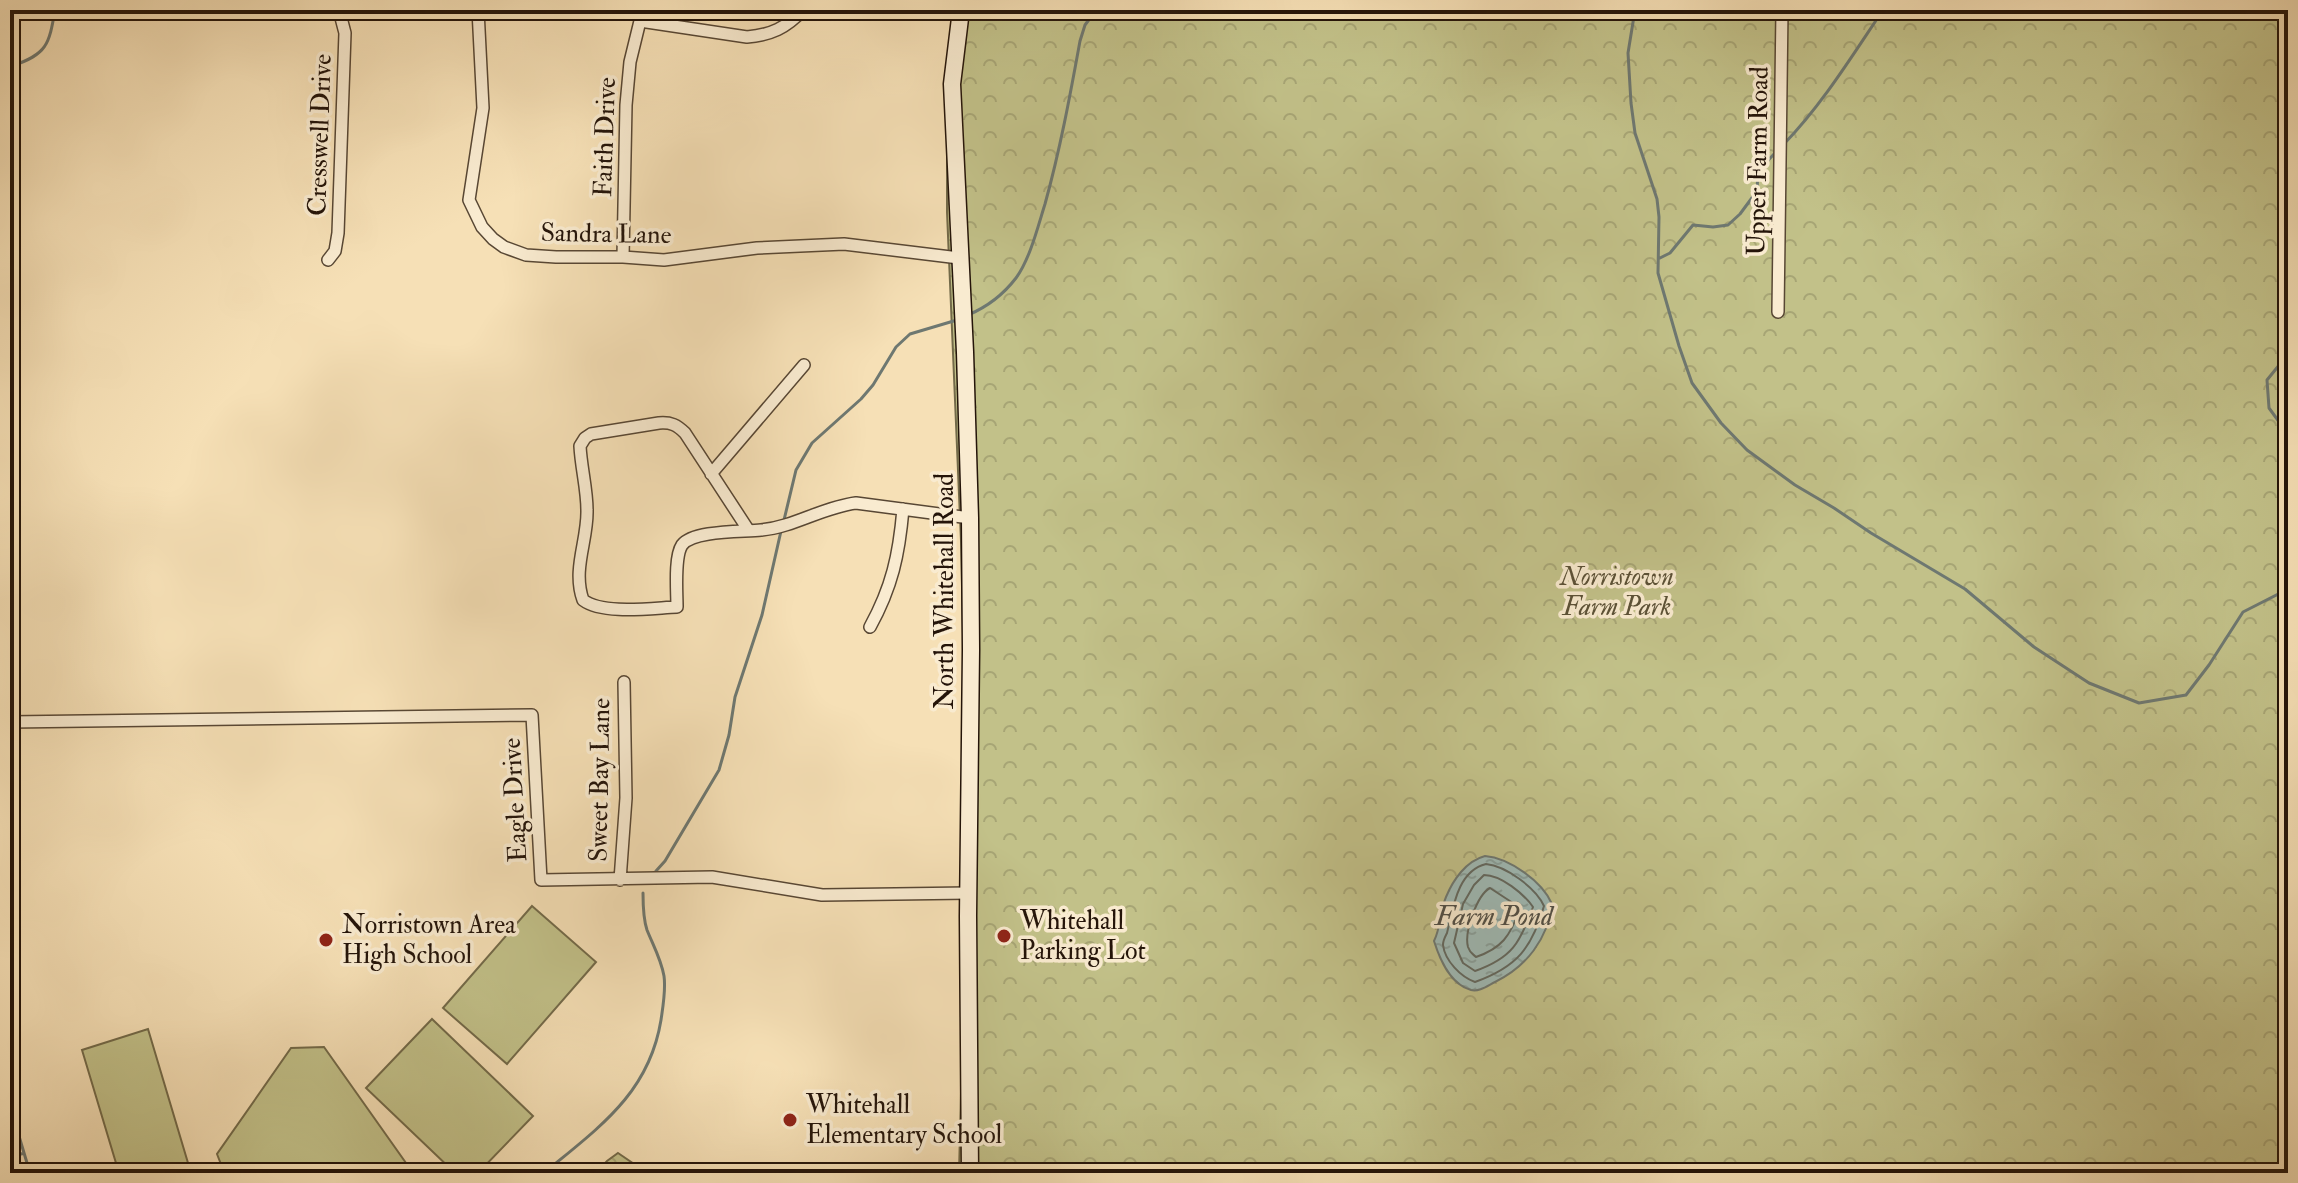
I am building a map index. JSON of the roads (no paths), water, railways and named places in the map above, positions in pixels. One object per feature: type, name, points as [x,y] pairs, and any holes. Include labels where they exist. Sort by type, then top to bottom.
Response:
[{"type":"main road","name":"North Whitehall Road","points":[[961,10],[952,84],[970,518],[970,1173]]},
{"type":"street","name":"Cresswell Drive","points":[[328,260],[335,251],[338,233],[345,33],[339,10]]},
{"type":"street","name":"Sandra Lane","points":[[478,10],[483,108],[469,200],[482,227],[504,247],[526,255],[664,260],[795,244],[844,244],[959,258]]},
{"type":"street","name":"Faith Drive","points":[[623,257],[626,105],[630,62],[640,15],[747,37],[784,28],[803,10]]},
{"type":"street","name":"Upper Farm Road","points":[[1778,312],[1782,10]]},
{"type":"street","points":[[711,474],[804,365]]},
{"type":"street","points":[[749,531],[685,433],[677,426],[668,422],[591,434],[580,446],[588,511],[579,562],[580,591],[583,600],[590,605],[609,608],[677,607],[678,554],[682,544],[706,534],[749,531],[779,528],[839,505],[856,503],[970,518]]},
{"type":"street","points":[[870,627],[885,600],[896,563],[903,509]]},
{"type":"street","name":"Sweet Bay Lane","points":[[620,880],[626,798],[624,682]]},
{"type":"street","name":"Eagle Drive","points":[[10,722],[532,715],[541,880],[712,877],[788,891],[838,896],[969,893]]},
{"type":"water","name":"Farm Pond","points":[[1485,856],[1504,861],[1524,872],[1541,887],[1552,904],[1546,929],[1526,960],[1506,976],[1474,990],[1464,987],[1452,977],[1434,941],[1452,884],[1466,867]]},
{"type":"waterway","points":[[10,69],[33,57],[44,47],[51,32],[55,10]]},
{"type":"waterway","points":[[968,315],[1006,290],[1021,270],[1029,252],[1055,163],[1080,41],[1085,25],[1096,10]]},
{"type":"waterway","points":[[1635,10],[1628,53],[1631,103],[1635,133],[1657,199],[1658,273],[1692,383],[1721,423],[1747,450],[1795,485],[1965,589],[2034,647],[2089,683],[2139,703],[2186,695],[2243,612],[2288,589]]},
{"type":"waterway","points":[[1783,145],[1824,97],[1883,10]]},
{"type":"waterway","points":[[1660,258],[1670,253],[1693,225],[1728,225],[1757,191],[1758,171],[1775,153]]},
{"type":"waterway","points":[[784,520],[796,470],[812,443],[861,399],[896,347],[910,334],[957,320]]},
{"type":"waterway","points":[[2288,359],[2267,380],[2269,408],[2288,434]]},
{"type":"waterway","points":[[656,871],[719,770],[735,697],[762,615],[781,531]]},
{"type":"waterway","points":[[544,1173],[618,1107],[633,1089],[655,1046],[665,981],[646,925],[643,893]]},
{"type":"waterway","points":[[10,1106],[30,1173]]},
{"type":"waterway","points":[[10,1151],[22,1154]]},
{"type":"place","name":"Whitehall Parking Lot","points":[[1004,936]]},
{"type":"place","name":"Norristown Area High School","points":[[326,940]]},
{"type":"place","name":"Whitehall Elementary School","points":[[790,1120]]},
{"type":"park label","name":"Norristown Farm Park","points":[[1617,592]]}]
